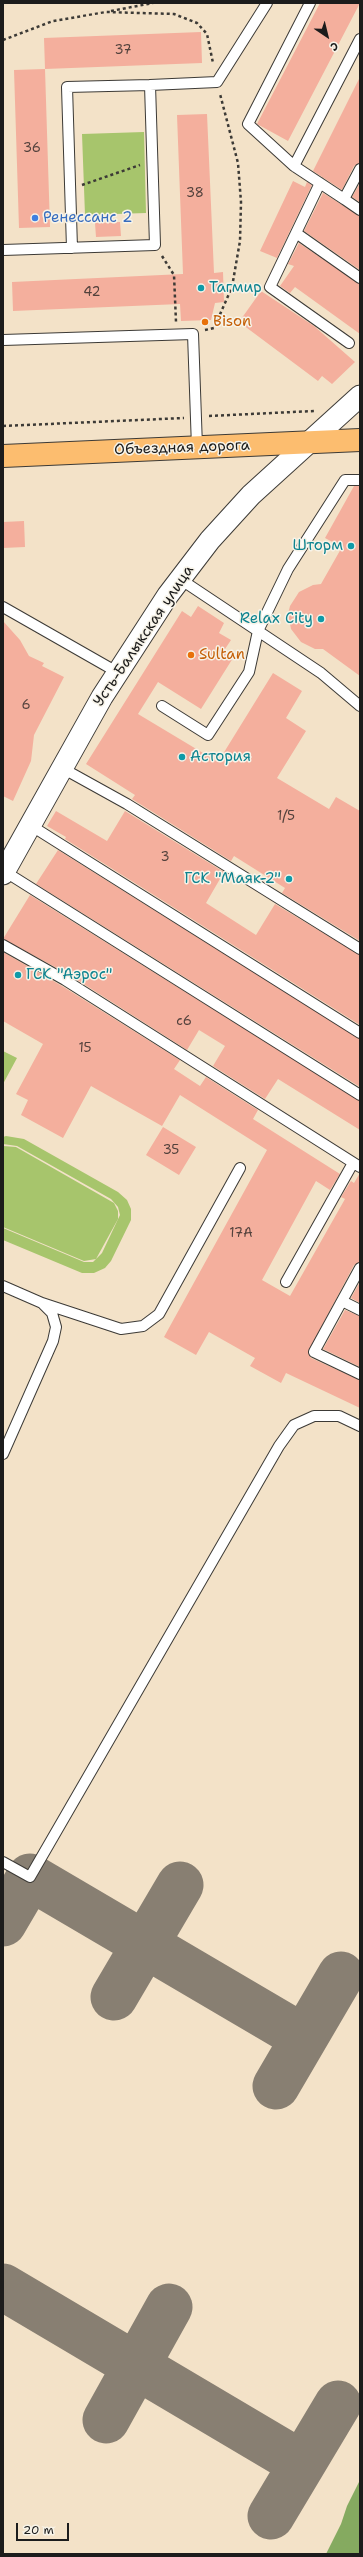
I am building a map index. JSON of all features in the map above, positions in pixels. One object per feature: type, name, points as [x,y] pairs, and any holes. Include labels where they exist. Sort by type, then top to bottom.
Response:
[{"type":"main road","name":"Объездная дорога","points":[[3,456],[360,440]]},
{"type":"street","name":"Усть-Балыкская улица","points":[[4,873],[117,672],[180,579],[251,495],[360,396]]},
{"type":"lane","points":[[258,3],[259,16]]},
{"type":"lane","points":[[72,248],[67,87],[217,82],[267,3]]},
{"type":"lane","points":[[310,3],[248,124],[294,166],[360,210]]},
{"type":"lane","points":[[294,166],[360,39]]},
{"type":"lane","points":[[3,250],[155,245],[150,85]]},
{"type":"lane","points":[[344,199],[360,169]]},
{"type":"lane","points":[[320,183],[270,287],[349,343]]},
{"type":"lane","points":[[296,234],[360,278]]},
{"type":"lane","points":[[3,340],[193,334],[197,447]]},
{"type":"lane","points":[[162,706],[208,735],[249,672],[258,631],[288,569],[345,480],[360,480]]},
{"type":"lane","points":[[180,579],[320,673],[360,706]]},
{"type":"lane","points":[[3,607],[117,672]]},
{"type":"lane","points":[[62,768],[127,804],[360,949]]},
{"type":"lane","points":[[30,825],[360,1033]]},
{"type":"lane","points":[[4,873],[360,1095]]},
{"type":"lane","points":[[3,944],[65,980],[357,1165],[286,1282]]},
{"type":"lane","points":[[3,1286],[42,1303],[121,1329],[142,1326],[159,1314],[240,1168]]},
{"type":"lane","points":[[360,1268],[314,1352],[360,1374]]},
{"type":"lane","points":[[342,1301],[360,1310]]},
{"type":"lane","points":[[3,1454],[53,1341],[56,1327],[52,1313],[42,1303]]},
{"type":"lane","points":[[3,1862],[30,1877],[279,1446],[294,1425],[314,1416],[339,1416],[360,1426]]},
{"type":"path","points":[[3,40],[52,21],[153,3]]},
{"type":"path","points":[[106,12],[174,14],[197,23],[207,34],[217,82],[238,163],[241,202],[240,241],[232,287],[214,328],[193,334]]},
{"type":"path","points":[[71,189],[152,161]]},
{"type":"path","points":[[155,245],[174,275],[177,334]]},
{"type":"green space","points":[[144,132],[146,213],[85,215],[82,134]]},
{"type":"green space","points":[[3,1051],[17,1058],[3,1084]]},
{"type":"green space","points":[[6,1136],[24,1139],[118,1192],[127,1200],[131,1209],[131,1220],[111,1261],[105,1268],[94,1273],[82,1273],[3,1240],[3,1228],[84,1262],[93,1262],[102,1253],[120,1215],[118,1207],[111,1199],[17,1146],[3,1144],[3,1137]]},
{"type":"green space","points":[[3,1146],[16,1147],[114,1203],[118,1211],[118,1219],[96,1259],[84,1261],[3,1227]]},
{"type":"green space","points":[[360,2480],[360,2554],[326,2554],[341,2524],[347,2506]]},
{"type":"building","points":[[320,3],[360,3],[288,141],[257,124]]},
{"type":"building","points":[[201,32],[202,63],[45,69],[44,38]]},
{"type":"building","points":[[45,69],[50,227],[19,228],[14,70]]},
{"type":"building","points":[[360,77],[360,163],[354,166],[342,190],[313,171]]},
{"type":"building","points":[[207,114],[214,273],[223,272],[224,302],[215,303],[211,320],[181,321],[180,304],[13,311],[12,282],[183,274],[177,115]]},
{"type":"building","points":[[293,181],[305,187],[307,182],[312,185],[277,258],[260,251]]},
{"type":"building","points":[[360,183],[360,202],[352,197]]},
{"type":"building","points":[[323,193],[360,216],[360,270],[304,231]]},
{"type":"building","points":[[120,222],[121,236],[96,237],[95,223]]},
{"type":"building","points":[[299,243],[360,284],[360,334],[295,287],[290,293],[280,286],[294,266],[288,264]]},
{"type":"building","points":[[261,291],[314,326],[355,362],[332,384],[322,376],[318,381],[239,322]]},
{"type":"building","points":[[354,486],[360,486],[360,676],[323,649],[315,649],[301,642],[291,629],[288,614],[290,606],[299,592],[313,585],[321,584],[342,547],[325,538]]},
{"type":"building","points":[[24,521],[25,547],[3,548],[3,522]]},
{"type":"building","points":[[198,606],[224,623],[219,633],[231,640],[223,652],[233,658],[201,709],[158,682],[138,714],[218,762],[273,673],[302,691],[286,718],[306,731],[277,778],[329,809],[336,797],[360,811],[360,941],[282,893],[285,888],[234,856],[231,861],[132,799],[135,795],[86,764],[182,611],[191,617]]},
{"type":"building","points":[[3,621],[20,640],[29,656],[44,663],[42,666],[64,677],[34,735],[31,761],[13,801],[3,796]]},
{"type":"building","points":[[56,811],[107,841],[125,811],[224,872],[206,903],[256,935],[275,904],[360,955],[360,1025],[65,839],[66,837],[47,826]]},
{"type":"building","points":[[58,850],[360,1039],[360,1087],[36,884]]},
{"type":"building","points":[[30,895],[360,1101],[360,1130],[278,1079],[265,1099],[213,1066],[225,1046],[199,1030],[187,1050],[68,974],[3,939]]},
{"type":"building","points":[[3,952],[62,986],[180,1060],[174,1069],[200,1086],[206,1077],[258,1110],[253,1119],[340,1174],[330,1190],[316,1181],[262,1280],[290,1296],[345,1199],[341,1197],[351,1181],[354,1183],[360,1173],[360,1262],[354,1265],[308,1352],[311,1358],[360,1380],[360,1408],[286,1373],[281,1383],[250,1366],[255,1358],[209,1332],[196,1355],[164,1337],[267,1150],[180,1095],[162,1126],[91,1086],[63,1138],[21,1115],[28,1100],[16,1094],[43,1044],[3,1021]]},
{"type":"building","points":[[163,1127],[196,1147],[179,1175],[146,1155]]},
{"type":"building","points":[[360,1282],[360,1303],[351,1298]]},
{"type":"building","points":[[345,1310],[360,1316],[360,1367],[323,1349]]},
{"type":"taxiway","points":[[3,1923],[30,1877],[304,2038]]},
{"type":"taxiway","points":[[114,1997],[180,1885]]},
{"type":"taxiway","points":[[276,2086],[341,1975]]},
{"type":"taxiway","points":[[3,2287],[302,2464]]},
{"type":"taxiway","points":[[106,2420],[169,2307]]},
{"type":"taxiway","points":[[271,2516],[338,2404]]},
{"type":"place","name":"Ренессанс 2","points":[[35,218]]},
{"type":"place","name":"Тагмир","points":[[201,288]]},
{"type":"place","name":"Bison","points":[[205,322]]},
{"type":"place","name":"Шторм","points":[[351,546]]},
{"type":"place","name":"Relax City","points":[[321,619]]},
{"type":"place","name":"Sultan","points":[[191,655]]},
{"type":"place","name":"Астория","points":[[182,757]]},
{"type":"place","name":"ГСК \"Маяк-2\"","points":[[289,879]]},
{"type":"place","name":"ГСК \"Аэрос\"","points":[[18,975]]}]
